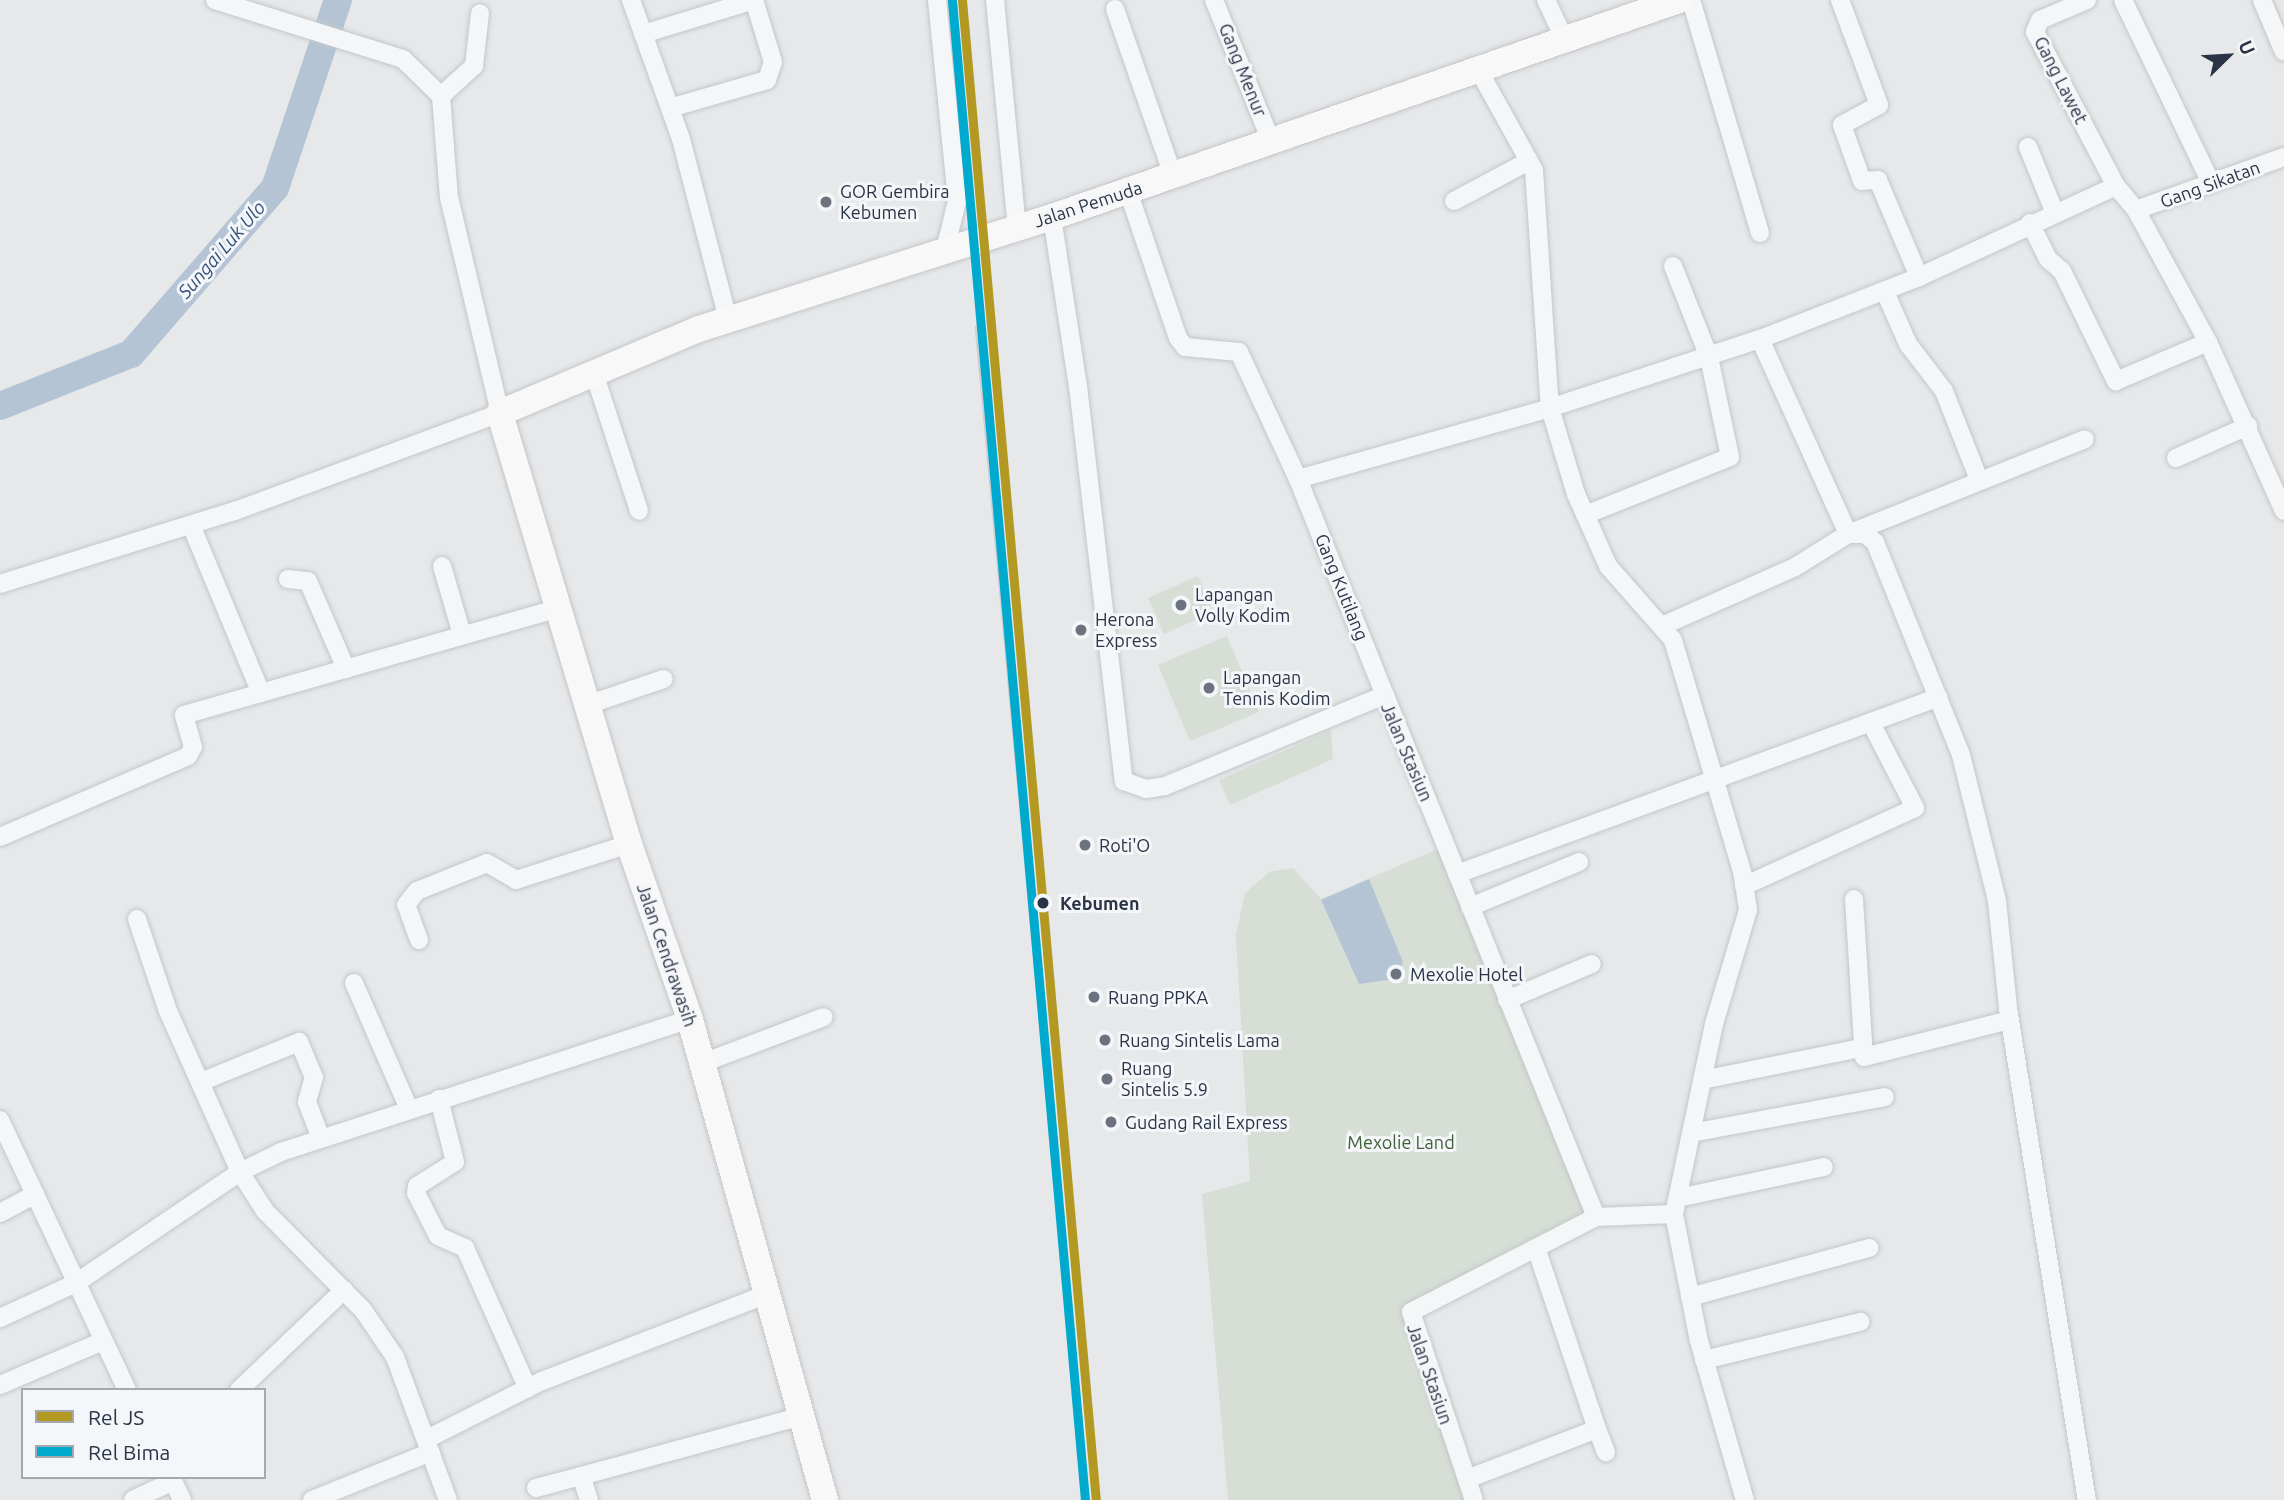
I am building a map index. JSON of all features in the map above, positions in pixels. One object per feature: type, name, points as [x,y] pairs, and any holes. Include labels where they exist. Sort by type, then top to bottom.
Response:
[{"type":"main road","name":"Jalan Pemuda","points":[[500,413],[728,320],[1173,176],[1564,38],[1633,7],[1679,0]]},
{"type":"main road","name":"Jalan Cendrawasih","points":[[500,413],[629,844],[690,1019],[825,1500]]},
{"type":"street","points":[[0,584],[191,525],[500,413],[449,198],[442,96],[403,59],[215,0]]},
{"type":"street","points":[[631,0],[670,108],[728,320]]},
{"type":"street","points":[[643,34],[754,0],[773,62],[767,80],[670,108]]},
{"type":"street","points":[[937,0],[957,201],[945,250]]},
{"type":"street","points":[[995,0],[1017,227]]},
{"type":"street","name":"Gang Menur","points":[[1214,0],[1271,141]]},
{"type":"street","points":[[1546,0],[1564,38]]},
{"type":"street","points":[[1691,0],[1760,233]]},
{"type":"street","points":[[1840,0],[1879,105],[1842,125],[1861,181],[1878,180],[1919,277]]},
{"type":"street","name":"Gang Lawet","points":[[2087,0],[2040,20],[2035,32],[2116,186]]},
{"type":"street","points":[[2123,0],[2211,183]]},
{"type":"street","points":[[2262,0],[2284,52]]},
{"type":"street","points":[[1115,9],[1173,176]]},
{"type":"street","points":[[442,96],[474,66],[480,13]]},
{"type":"street","points":[[1478,69],[1529,161],[1541,204],[1550,408],[1585,515],[1627,594],[1662,626],[1717,778],[1744,886],[1748,909],[1741,947],[1702,1080],[1676,1206],[1690,1297],[1704,1360],[1745,1500]]},
{"type":"street","points":[[2028,147],[2055,213]]},
{"type":"street","name":"Gang Sikatan","points":[[2136,210],[2284,157]]},
{"type":"street","points":[[1454,201],[1529,161]]},
{"type":"street","points":[[1298,479],[1550,408],[1760,339],[1885,292],[2030,223],[2116,186],[2136,210],[2208,342],[2284,511]]},
{"type":"street","name":"Gang Kutilang","points":[[1128,191],[1178,338],[1185,347],[1239,352],[1298,479],[1385,695]]},
{"type":"street","name":"Jalan Stasiun","points":[[1052,217],[1124,781],[1146,789],[1165,786],[1385,695],[1596,1217],[1411,1312],[1474,1500]]},
{"type":"street","points":[[2030,223],[2048,259],[2063,271],[2116,381],[2208,342]]},
{"type":"street","points":[[1585,515],[1730,457],[1709,357],[1673,266]]},
{"type":"street","points":[[1885,292],[1908,344],[1944,391],[1979,480]]},
{"type":"street","points":[[1760,339],[1848,534]]},
{"type":"street","points":[[594,373],[639,512]]},
{"type":"street","points":[[2176,458],[2248,426]]},
{"type":"street","points":[[1662,626],[1794,567],[1848,534],[2085,439]]},
{"type":"street","points":[[191,525],[261,693]]},
{"type":"street","points":[[1848,534],[1865,534],[1875,542],[1961,755],[1997,901],[2009,1020],[2087,1500]]},
{"type":"street","points":[[442,566],[463,635]]},
{"type":"street","points":[[288,579],[307,581],[346,668]]},
{"type":"street","points":[[0,837],[188,756],[193,747],[184,715],[559,608]]},
{"type":"street","points":[[587,705],[664,679]]},
{"type":"street","points":[[1457,874],[1872,724],[1938,697]]},
{"type":"street","points":[[1744,886],[1915,808],[1872,724]]},
{"type":"street","points":[[419,940],[406,905],[417,891],[487,863],[516,880],[629,844]]},
{"type":"street","points":[[1470,907],[1579,862]]},
{"type":"street","points":[[1854,899],[1861,1048],[1866,1058],[2009,1020]]},
{"type":"street","points":[[138,919],[168,1012],[203,1081],[240,1172],[265,1211],[344,1290],[395,1357],[448,1500]]},
{"type":"street","points":[[1507,1000],[1592,964]]},
{"type":"street","points":[[354,983],[409,1109]]},
{"type":"street","points":[[703,1063],[824,1017]]},
{"type":"street","points":[[0,1318],[76,1283],[240,1172],[321,1138],[690,1019]]},
{"type":"street","points":[[203,1081],[299,1042],[314,1077],[307,1102],[321,1138]]},
{"type":"street","points":[[1702,1080],[1861,1048]]},
{"type":"street","points":[[1691,1133],[1885,1097]]},
{"type":"street","points":[[439,1099],[455,1162],[417,1186],[416,1193],[438,1236],[465,1248],[527,1389]]},
{"type":"street","points":[[0,1121],[126,1388]]},
{"type":"street","points":[[1596,1217],[1676,1206],[1824,1167]]},
{"type":"street","points":[[0,1213],[35,1194]]},
{"type":"street","points":[[1536,1248],[1606,1452]]},
{"type":"street","points":[[1690,1297],[1869,1248]]},
{"type":"street","points":[[241,1388],[344,1290]]},
{"type":"street","points":[[312,1500],[429,1446],[527,1389],[767,1294]]},
{"type":"street","points":[[1704,1360],[1860,1322]]},
{"type":"street","points":[[0,1385],[103,1340]]},
{"type":"street","points":[[536,1488],[802,1416]]},
{"type":"street","points":[[1467,1479],[1597,1429]]},
{"type":"street","points":[[582,1476],[589,1500]]},
{"type":"street","points":[[133,1500],[172,1479],[182,1500]]},
{"type":"green space","name":"Lapangan Volly Kodim","points":[[1198,576],[1213,612],[1164,634],[1148,598]]},
{"type":"green space","name":"Lapangan Tennis Kodim","points":[[1227,636],[1259,712],[1190,741],[1158,665]]},
{"type":"green space","points":[[1331,730],[1333,759],[1230,805],[1219,780]]},
{"type":"green space","name":"Mexolie Land","points":[[1445,846],[1596,1217],[1404,1310],[1472,1500],[1228,1500],[1202,1194],[1250,1181],[1236,935],[1245,893],[1269,872],[1293,868],[1321,899]]},
{"type":"water","points":[[1369,879],[1403,962],[1395,979],[1359,984],[1321,900]]},
{"type":"waterway","name":"Sungai Luk Ulo","points":[[0,406],[131,354],[275,188],[338,0]]},
{"type":"railway","points":[[978,325],[1080,1430]]},
{"type":"rail line","name":"JS","points":[[962,0],[1096,1500]]},
{"type":"rail line","name":"Bima","points":[[952,1],[1085,1500]]},
{"type":"place","name":"GOR Gembira Kebumen","points":[[826,202]]},
{"type":"place","name":"Lapangan Volly Kodim","points":[[1181,605]]},
{"type":"place","name":"Herona Express","points":[[1081,630]]},
{"type":"place","name":"Lapangan Tennis Kodim","points":[[1209,688]]},
{"type":"place","name":"Roti'O","points":[[1085,845]]},
{"type":"place","name":"Kebumen","points":[[1043,903]]},
{"type":"place","name":"Mexolie Hotel","points":[[1396,974]]},
{"type":"place","name":"Ruang PPKA","points":[[1094,997]]},
{"type":"place","name":"Ruang Sintelis Lama","points":[[1105,1040]]},
{"type":"place","name":"Ruang Sintelis 5.9","points":[[1107,1079]]},
{"type":"place","name":"Gudang Rail Express","points":[[1111,1122]]}]
